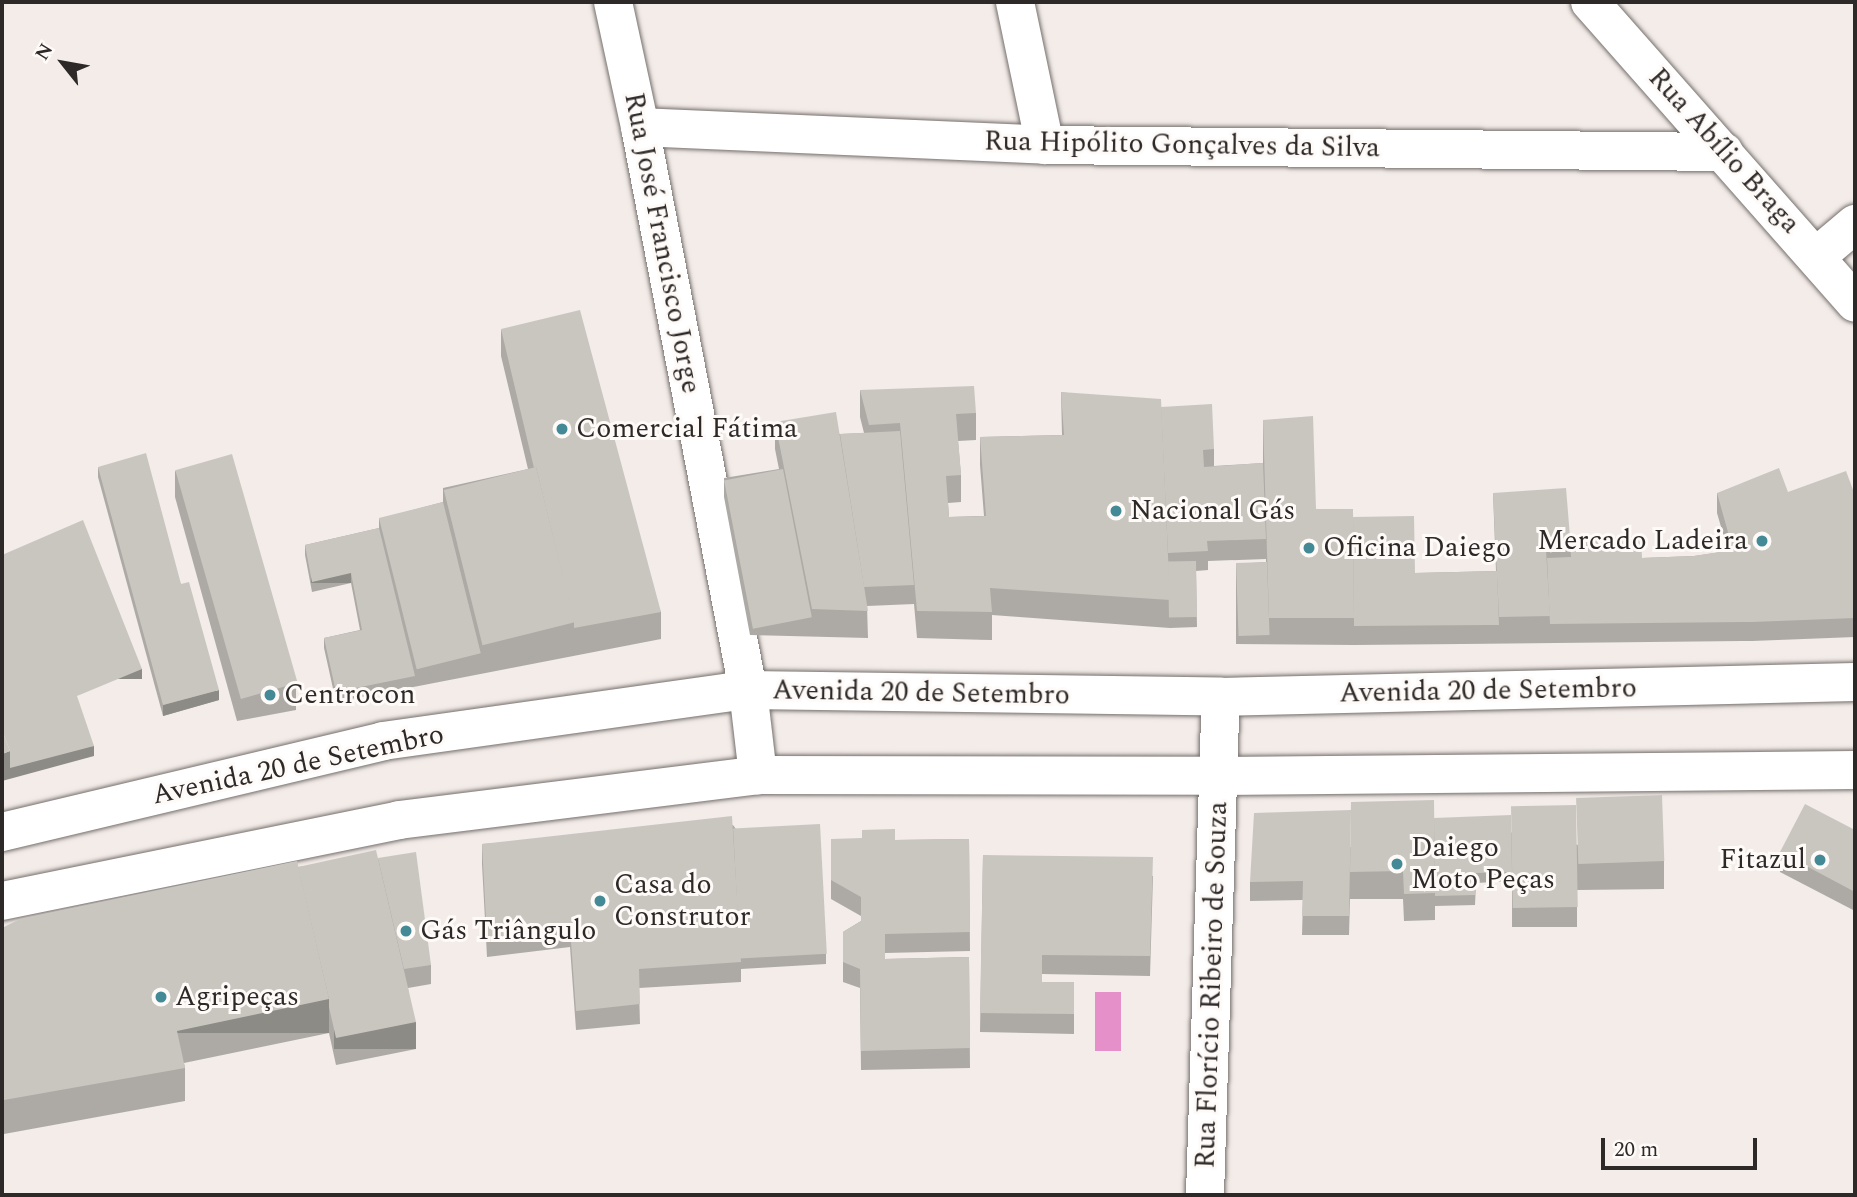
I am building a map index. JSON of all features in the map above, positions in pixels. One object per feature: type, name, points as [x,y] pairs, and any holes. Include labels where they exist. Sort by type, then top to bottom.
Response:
[{"type":"main road","name":"Rua José Francisco Jorge","points":[[613,2],[640,127],[748,690],[758,775]]},
{"type":"main road","points":[[1014,2],[1045,145]]},
{"type":"main road","name":"Rua Abílio Braga","points":[[1590,2],[1817,256],[1855,303]]},
{"type":"main road","name":"Rua Hipólito Gonçalves da Silva","points":[[640,127],[1045,145],[1724,152]]},
{"type":"main road","points":[[1817,256],[1855,224]]},
{"type":"main road","name":"Avenida 20 de Setembro","points":[[2,832],[383,741],[748,690],[1221,697],[1855,682]]},
{"type":"main road","name":"Rua Florício Ribeiro de Souza","points":[[1205,1195],[1221,697]]},
{"type":"main road","points":[[2,900],[399,820],[758,775],[1219,776],[1855,770]]},
{"type":"shaded area","points":[[1095,992],[1121,992],[1121,1051],[1095,1051]]},
{"type":"building","name":"Comercial Fátima","points":[[580,310],[661,612],[574,628],[501,329]]},
{"type":"building","points":[[974,386],[976,413],[956,414],[961,475],[946,476],[949,517],[986,516],[980,437],[1064,435],[1061,392],[1161,399],[1170,600],[990,588],[992,612],[917,611],[900,423],[869,425],[860,390]]},
{"type":"building","points":[[1212,404],[1214,449],[1203,450],[1204,467],[1263,463],[1266,539],[1207,541],[1208,551],[1168,553],[1161,407]]},
{"type":"building","points":[[836,412],[868,611],[812,609],[775,422]]},
{"type":"building","name":"Oficina Daiego","points":[[1313,416],[1316,509],[1353,509],[1354,618],[1269,618],[1263,420]]},
{"type":"building","points":[[900,431],[914,585],[864,587],[840,434]]},
{"type":"building","points":[[146,453],[181,584],[189,582],[219,690],[163,705],[98,467]]},
{"type":"building","points":[[232,454],[298,683],[241,699],[175,470]]},
{"type":"building","points":[[536,467],[575,622],[483,645],[444,490]]},
{"type":"building","points":[[1779,468],[1788,492],[1846,471],[1855,495],[1855,618],[1550,624],[1547,558],[1571,557],[1570,539],[1641,536],[1642,558],[1694,556],[1733,550],[1717,493]]},
{"type":"building","points":[[783,469],[812,617],[753,629],[724,480]]},
{"type":"building","points":[[1566,488],[1571,549],[1546,550],[1550,616],[1499,617],[1493,493]]},
{"type":"building","points":[[443,502],[481,653],[417,669],[379,518]]},
{"type":"building","points":[[1414,516],[1415,573],[1497,571],[1499,625],[1354,626],[1353,517]]},
{"type":"building","points":[[83,520],[142,669],[77,696],[94,746],[10,768],[10,751],[2,730],[2,555]]},
{"type":"building","points":[[379,528],[415,676],[336,692],[324,638],[362,630],[351,573],[312,582],[305,545]]},
{"type":"building","points":[[1168,561],[1196,561],[1197,617],[1169,617]]},
{"type":"building","points":[[1267,562],[1270,635],[1239,636],[1236,563]]},
{"type":"building","points":[[2,730],[10,751],[2,754]]},
{"type":"building","points":[[1662,795],[1664,861],[1578,864],[1576,798]]},
{"type":"building","points":[[1434,800],[1435,893],[1404,894],[1403,871],[1350,872],[1351,802]]},
{"type":"building","name":"Fitazul","points":[[1805,804],[1855,830],[1855,892],[1780,852]]},
{"type":"building","points":[[1576,805],[1578,907],[1513,908],[1511,806]]},
{"type":"building","points":[[1351,810],[1349,916],[1302,916],[1303,881],[1250,882],[1254,813]]},
{"type":"building","points":[[1511,815],[1512,872],[1476,873],[1475,895],[1435,896],[1434,818]]},
{"type":"building","points":[[732,816],[741,962],[639,969],[640,1004],[576,1011],[570,928],[487,938],[482,844]]},
{"type":"building","points":[[820,824],[827,954],[740,958],[733,829]]},
{"type":"building","points":[[895,829],[895,840],[969,839],[970,932],[885,934],[885,959],[969,957],[970,1048],[861,1051],[860,969],[843,962],[843,932],[861,921],[861,897],[831,880],[831,839],[862,838],[862,830]]},
{"type":"building","points":[[376,850],[416,1022],[336,1038],[298,867]]},
{"type":"building","name":"Gás Triângulo","points":[[416,852],[431,965],[404,969],[378,858]]},
{"type":"building","points":[[983,855],[1153,857],[1150,956],[1042,955],[1042,982],[1074,982],[1074,1014],[980,1013]]},
{"type":"building","name":"Agripeças","points":[[297,861],[329,999],[177,1031],[185,1068],[4,1100],[2,928],[20,919]]},
{"type":"place","name":"Comercial Fátima","points":[[562,429]]},
{"type":"place","name":"Nacional Gás","points":[[1116,511]]},
{"type":"place","name":"Mercado Ladeira","points":[[1762,541]]},
{"type":"place","name":"Oficina Daiego","points":[[1309,548]]},
{"type":"place","name":"Centrocon","points":[[270,695]]},
{"type":"place","name":"Fitazul","points":[[1820,860]]},
{"type":"place","name":"Daiego Moto Peças","points":[[1397,864]]},
{"type":"place","name":"Casa do Construtor","points":[[600,901]]},
{"type":"place","name":"Gás Triângulo","points":[[406,931]]},
{"type":"place","name":"Agripeças","points":[[161,997]]}]
